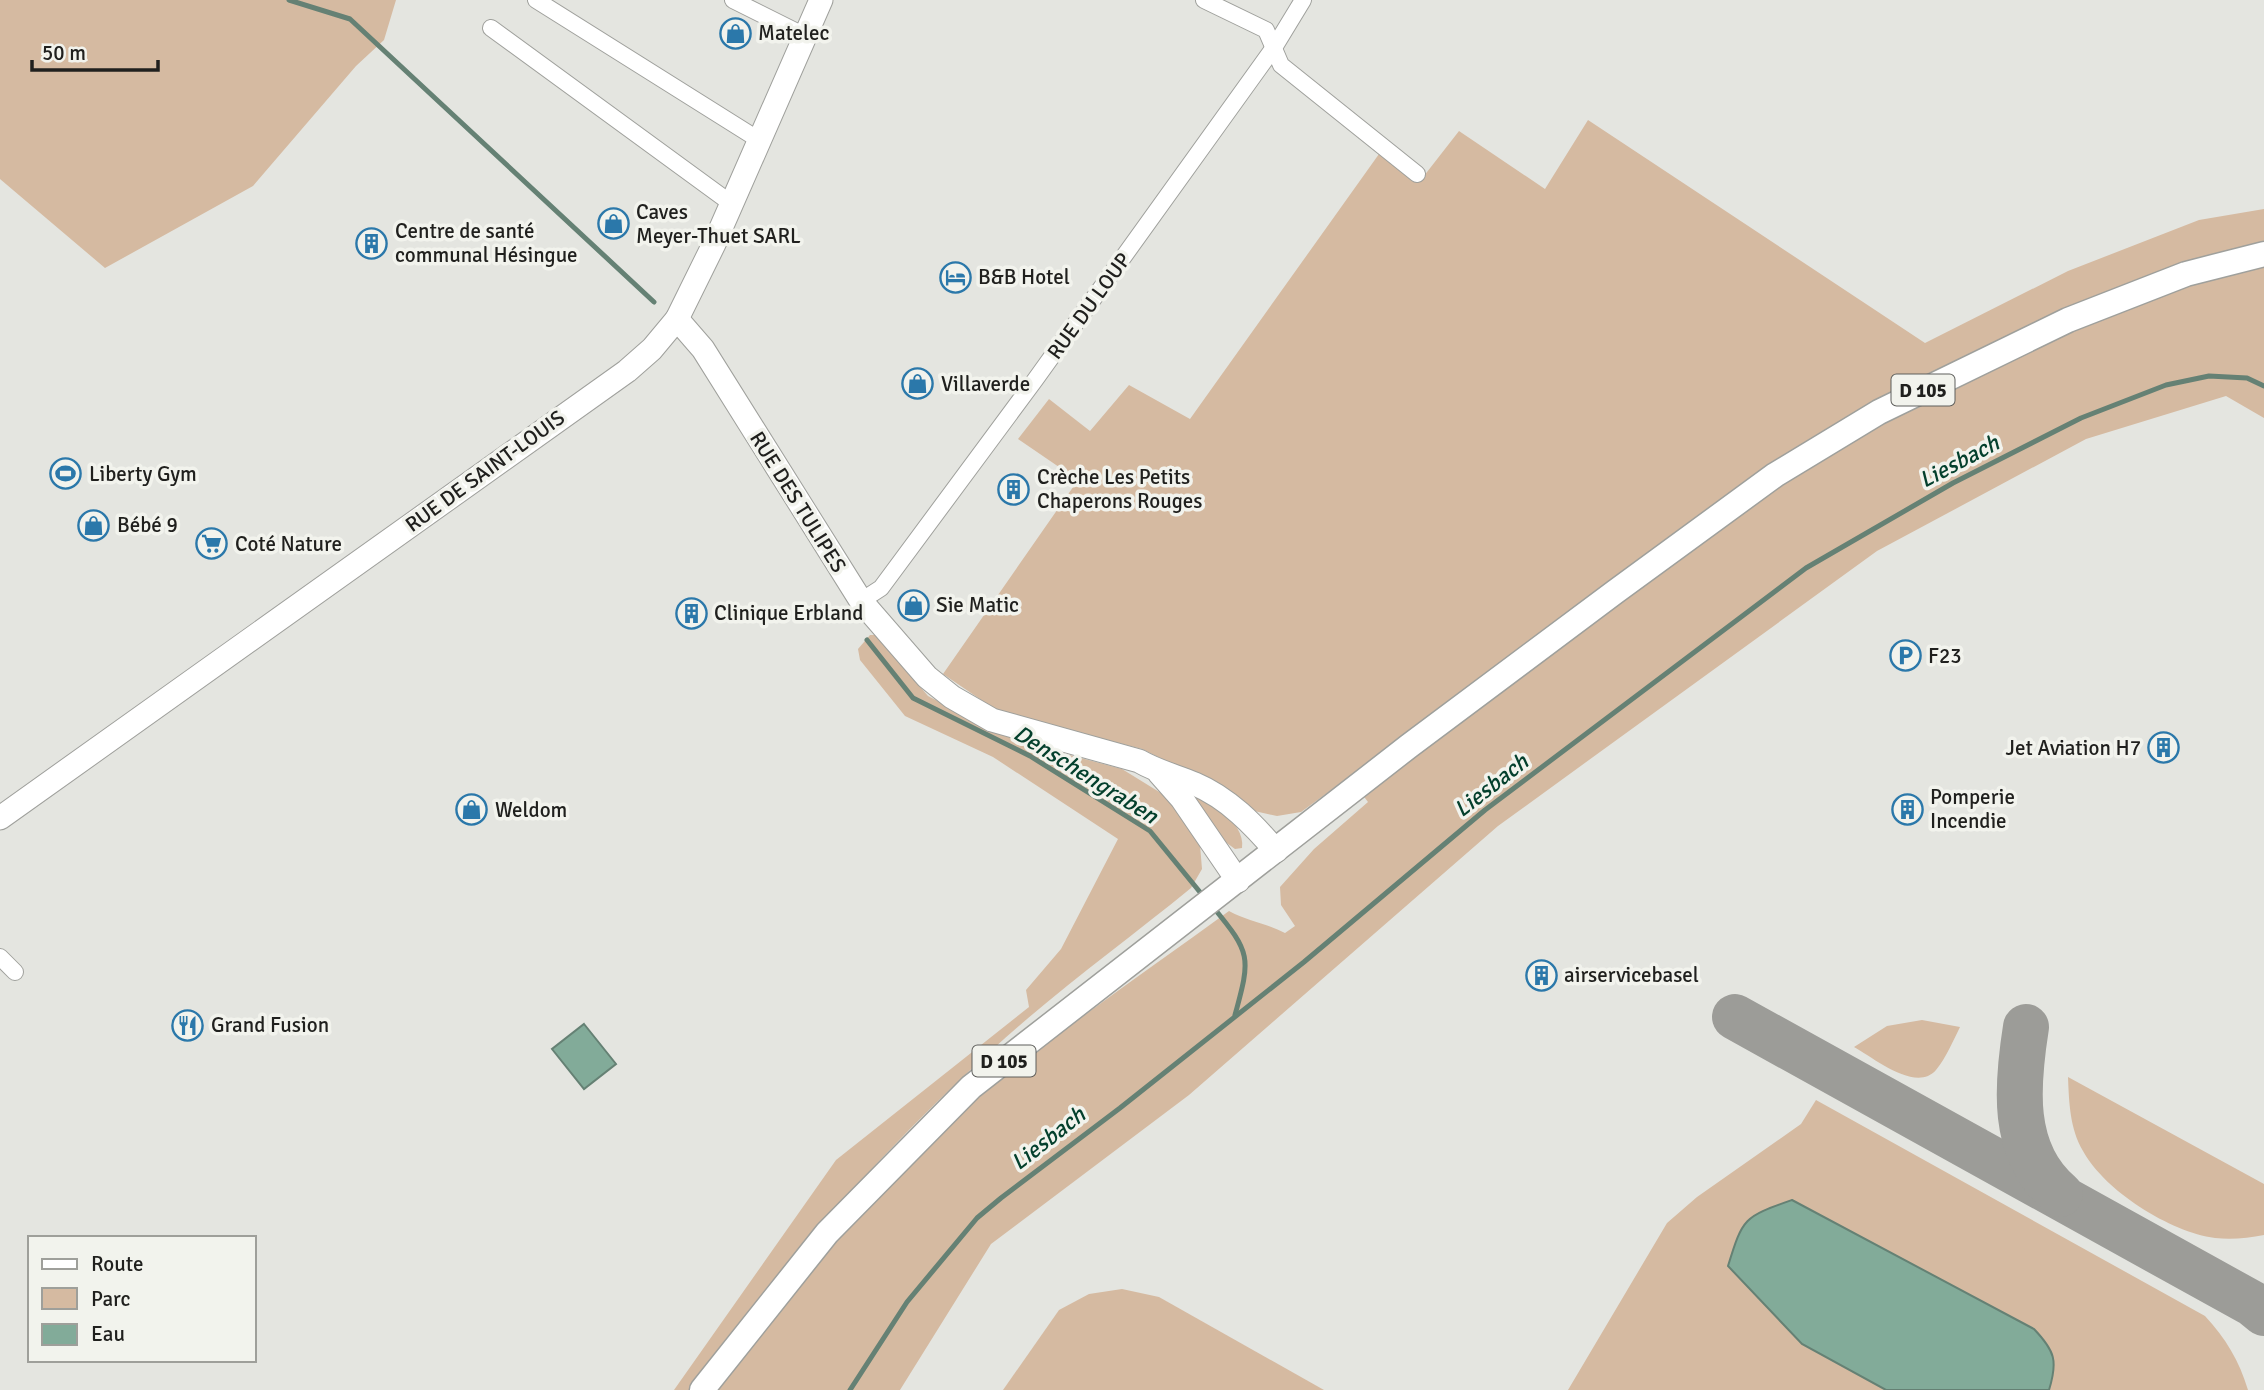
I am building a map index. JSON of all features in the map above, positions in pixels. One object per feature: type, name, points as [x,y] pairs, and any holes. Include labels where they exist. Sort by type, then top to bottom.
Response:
[{"type":"main road","name":"RUE DE SAINT-LOUIS","points":[[0,818],[626,371],[652,349],[677,319],[732,204],[821,0]]},
{"type":"main road","name":"D 105","points":[[702,1390],[827,1233],[971,1087],[1626,584],[1775,475],[1879,412],[2068,320],[2186,274],[2264,254]]},
{"type":"main road","name":"RUE DES TULIPES","points":[[677,319],[704,349],[861,601],[910,658],[952,697],[992,720],[1139,761],[1159,773],[1196,785],[1230,806],[1276,851]]},
{"type":"main road","name":"RUE DES TULIPES","points":[[1159,773],[1182,799],[1230,886]]},
{"type":"street","points":[[536,0],[759,140]]},
{"type":"street","points":[[733,0],[805,36]]},
{"type":"street","points":[[1204,0],[1266,30],[1281,65],[1417,174]]},
{"type":"street","name":"RUE DU LOUP","points":[[861,601],[881,588],[931,521],[1275,46],[1303,0]]},
{"type":"street","points":[[491,28],[732,204]]},
{"type":"street","points":[[0,957],[15,972]]},
{"type":"green space","points":[[0,0],[396,0],[384,40],[356,66],[253,186],[105,268],[0,179]]},
{"type":"green space","points":[[1588,120],[1925,343],[2068,271],[2199,220],[2264,209],[2264,418],[2226,396],[2086,439],[1877,551],[1498,826],[1189,1095],[991,1244],[900,1390],[715,1390],[829,1247],[878,1192],[941,1131],[1020,1064],[1229,911],[1285,933],[1295,926],[1281,905],[1280,887],[1314,849],[1368,802],[1349,777],[1301,812],[1277,816],[1250,810],[1204,780],[1142,749],[999,712],[943,674],[1078,480],[1018,439],[1049,399],[1090,431],[1129,385],[1190,419],[1379,154],[1420,181],[1459,131],[1545,189]]},
{"type":"green space","points":[[870,635],[876,635],[928,696],[989,728],[1051,750],[1122,769],[1169,798],[1200,845],[1202,869],[1191,888],[1041,1007],[910,1128],[795,1255],[689,1390],[674,1390],[836,1160],[1029,1007],[1026,990],[1061,949],[1118,839],[993,757],[905,716],[860,660],[858,649]]},
{"type":"green space","points":[[1182,786],[1201,796],[1230,819],[1237,828],[1242,848],[1235,849],[1224,841]]},
{"type":"green space","points":[[1922,1020],[1960,1027],[1943,1060],[1928,1076],[1907,1076],[1854,1047],[1887,1026]]},
{"type":"green space","points":[[2068,1077],[2264,1184],[2264,1235],[2228,1239],[2197,1234],[2159,1218],[2123,1195],[2093,1166],[2079,1143],[2071,1116]]},
{"type":"green space","points":[[1816,1100],[2205,1316],[2231,1350],[2248,1390],[1568,1390],[1667,1223],[1697,1197],[1801,1124]]},
{"type":"green space","points":[[1122,1289],[1159,1297],[1324,1390],[1003,1390],[1059,1310],[1089,1294]]},
{"type":"water","points":[[584,1024],[616,1064],[584,1089],[552,1049]]},
{"type":"water","points":[[1792,1200],[2034,1329],[2053,1357],[2049,1390],[1886,1390],[1802,1344],[1728,1266],[1742,1228],[1748,1221],[1755,1215]]},
{"type":"waterway","points":[[289,0],[350,19],[654,302]]},
{"type":"waterway","name":"Liesbach","points":[[850,1390],[907,1302],[977,1218],[1304,962],[1485,810],[1806,568],[1953,483],[2081,418],[2166,385],[2209,376],[2247,378],[2264,386]]},
{"type":"waterway","name":"Denschengraben","points":[[867,640],[913,698],[1030,756],[1150,831],[1204,897]]},
{"type":"waterway","name":"Denschengraben","points":[[1213,907],[1235,935],[1244,956],[1244,980],[1235,1015]]},
{"type":"taxiway","points":[[1735,1017],[2253,1304],[2264,1313]]},
{"type":"taxiway","points":[[2026,1027],[2020,1071],[2021,1116],[2025,1138],[2032,1158],[2044,1177],[2060,1194]]},
{"type":"place","name":"Matelec","points":[[735,33]]},
{"type":"place","name":"Caves Meyer-Thuet SARL","points":[[613,224]]},
{"type":"place","name":"Centre de santé communal Hésingue","points":[[372,243]]},
{"type":"place","name":"B&B Hotel","points":[[955,277]]},
{"type":"place","name":"Villaverde","points":[[918,384]]},
{"type":"place","name":"Liberty Gym","points":[[66,474]]},
{"type":"place","name":"Crèche Les Petits Chaperons Rouges","points":[[1014,489]]},
{"type":"place","name":"Bébé 9","points":[[94,525]]},
{"type":"place","name":"Coté Nature","points":[[212,544]]},
{"type":"place","name":"Sie Matic","points":[[913,605]]},
{"type":"place","name":"Clinique Erbland","points":[[691,613]]},
{"type":"place","name":"F23","points":[[1905,656]]},
{"type":"place","name":"Jet Aviation H7","points":[[2164,748]]},
{"type":"place","name":"Pomperie Incendie","points":[[1907,809]]},
{"type":"place","name":"Weldom","points":[[472,810]]},
{"type":"place","name":"airservicebasel","points":[[1541,975]]},
{"type":"place","name":"Grand Fusion","points":[[188,1025]]}]
